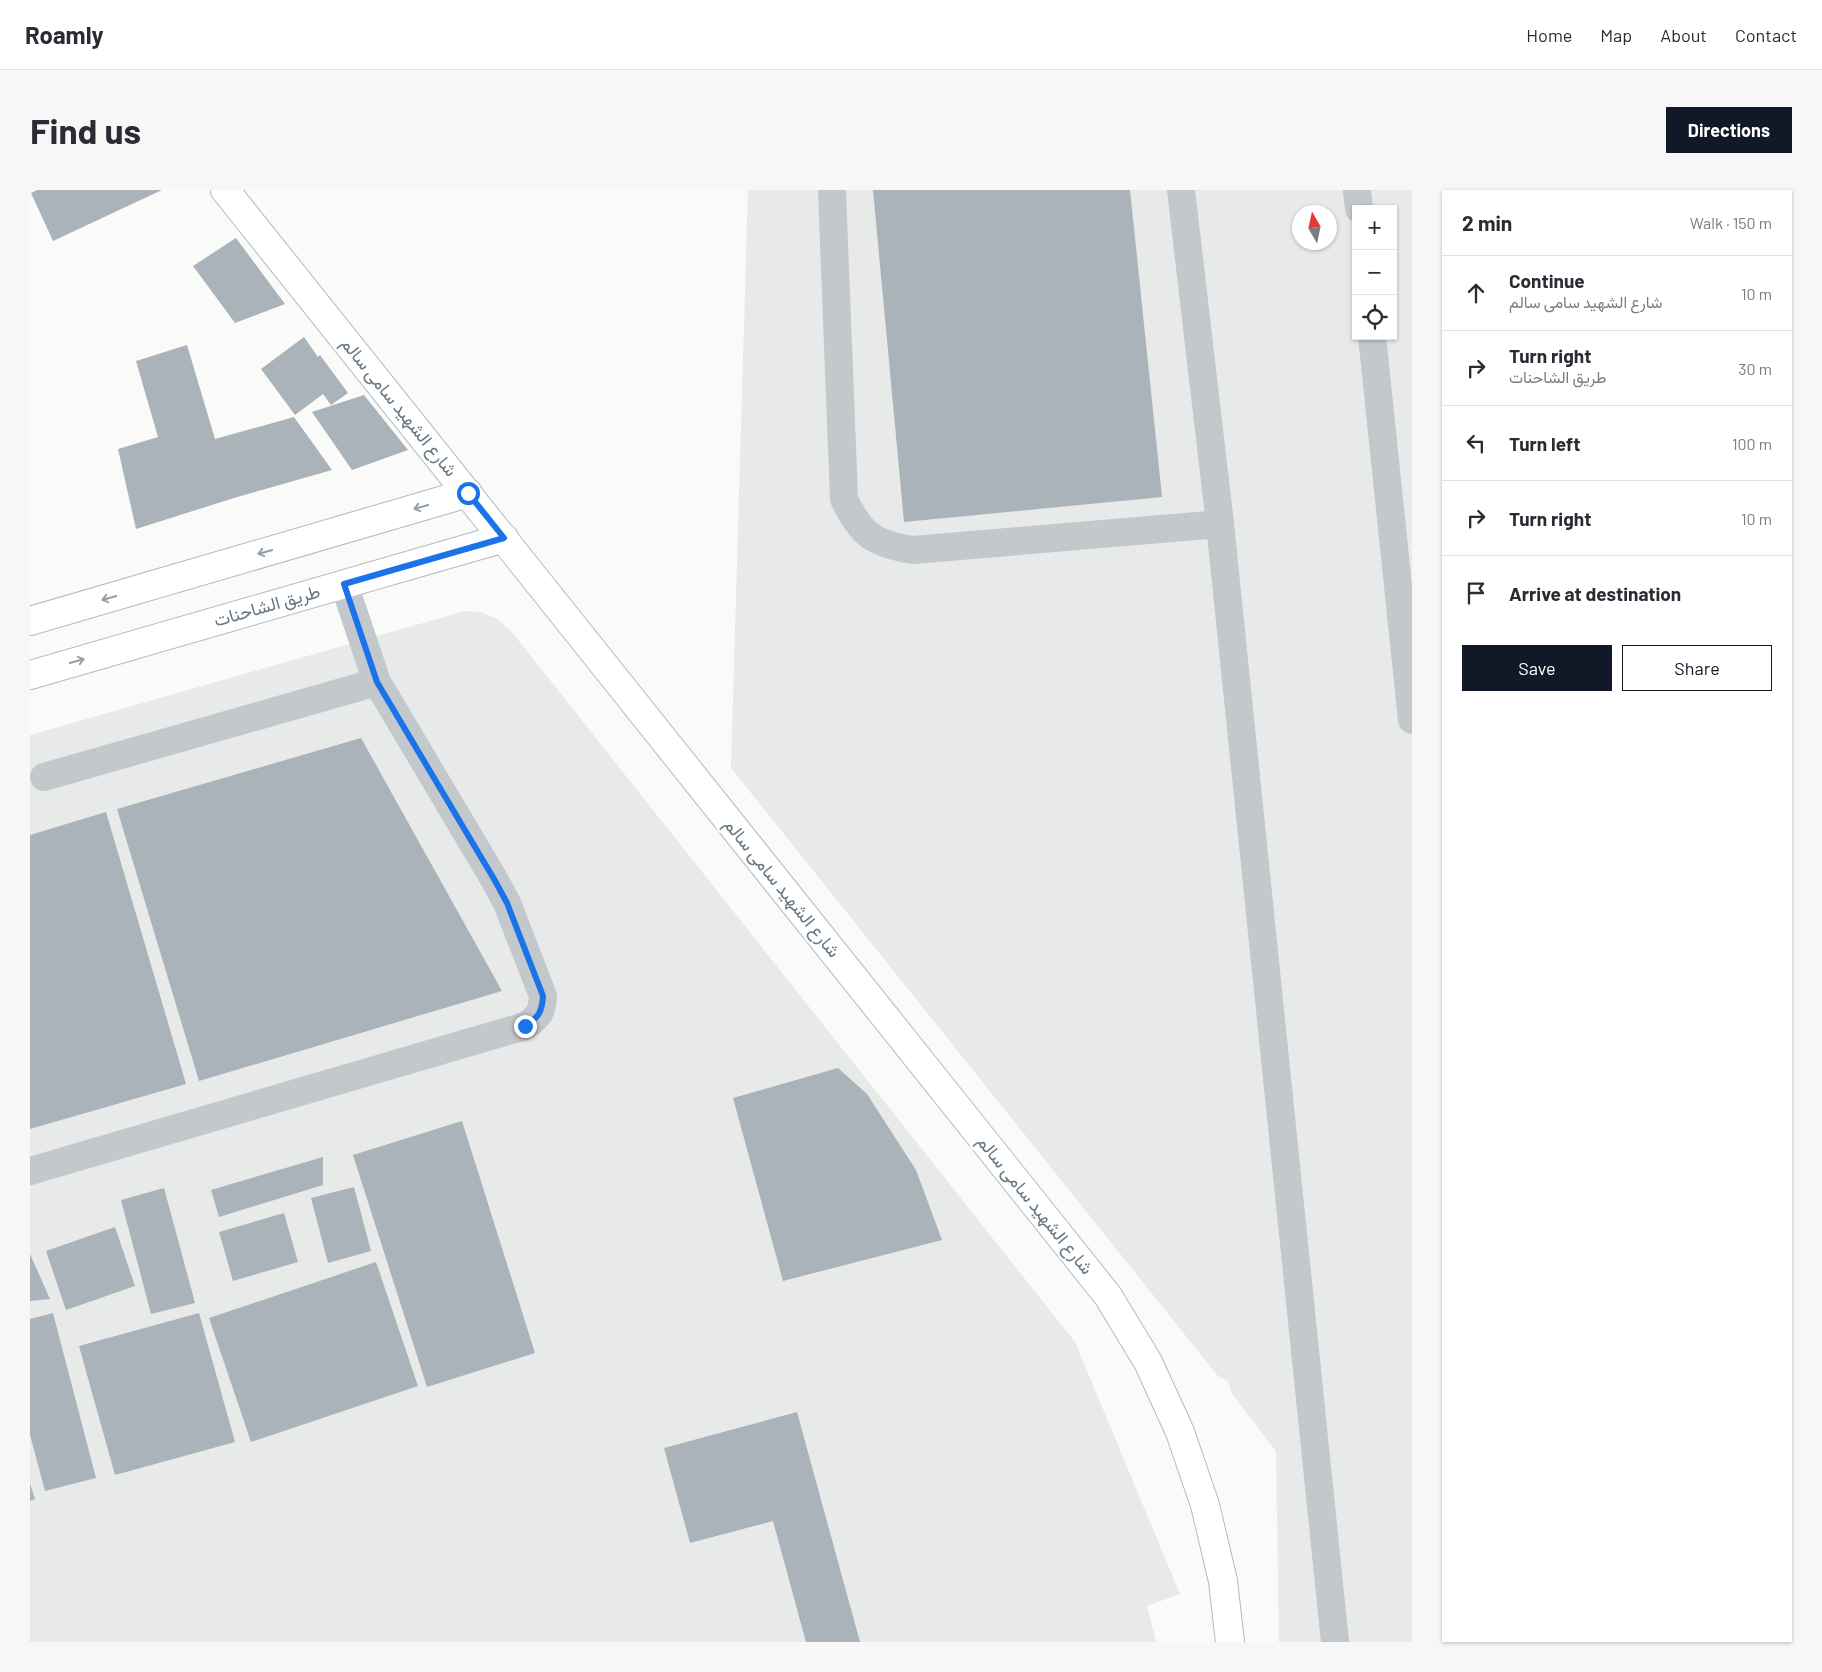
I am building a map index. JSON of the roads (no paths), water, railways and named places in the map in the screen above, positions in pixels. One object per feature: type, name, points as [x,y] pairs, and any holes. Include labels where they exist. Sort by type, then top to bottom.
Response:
[{"type":"main road","name":"شارع الشهيد سامى سالم","points":[[225,190],[1108,1296],[1148,1362],[1180,1432],[1205,1505],[1222,1581],[1230,1642]]},
{"type":"main road","points":[[30,621],[468,493]]},
{"type":"main road","name":"طريق الشاحنات","points":[[30,675],[504,538]]},
{"type":"street","points":[[832,190],[844,499],[854,520],[870,536],[890,546],[913,550],[1220,524]]},
{"type":"street","points":[[1181,190],[1220,524],[1335,1642]]},
{"type":"street","points":[[1357,190],[1359,205]]},
{"type":"street","points":[[1372,340],[1412,720]]},
{"type":"street","points":[[30,1171],[516,1029],[536,1019],[542,1008],[543,996],[507,903],[377,682],[344,584]]},
{"type":"street","points":[[44,777],[377,682]]}]
